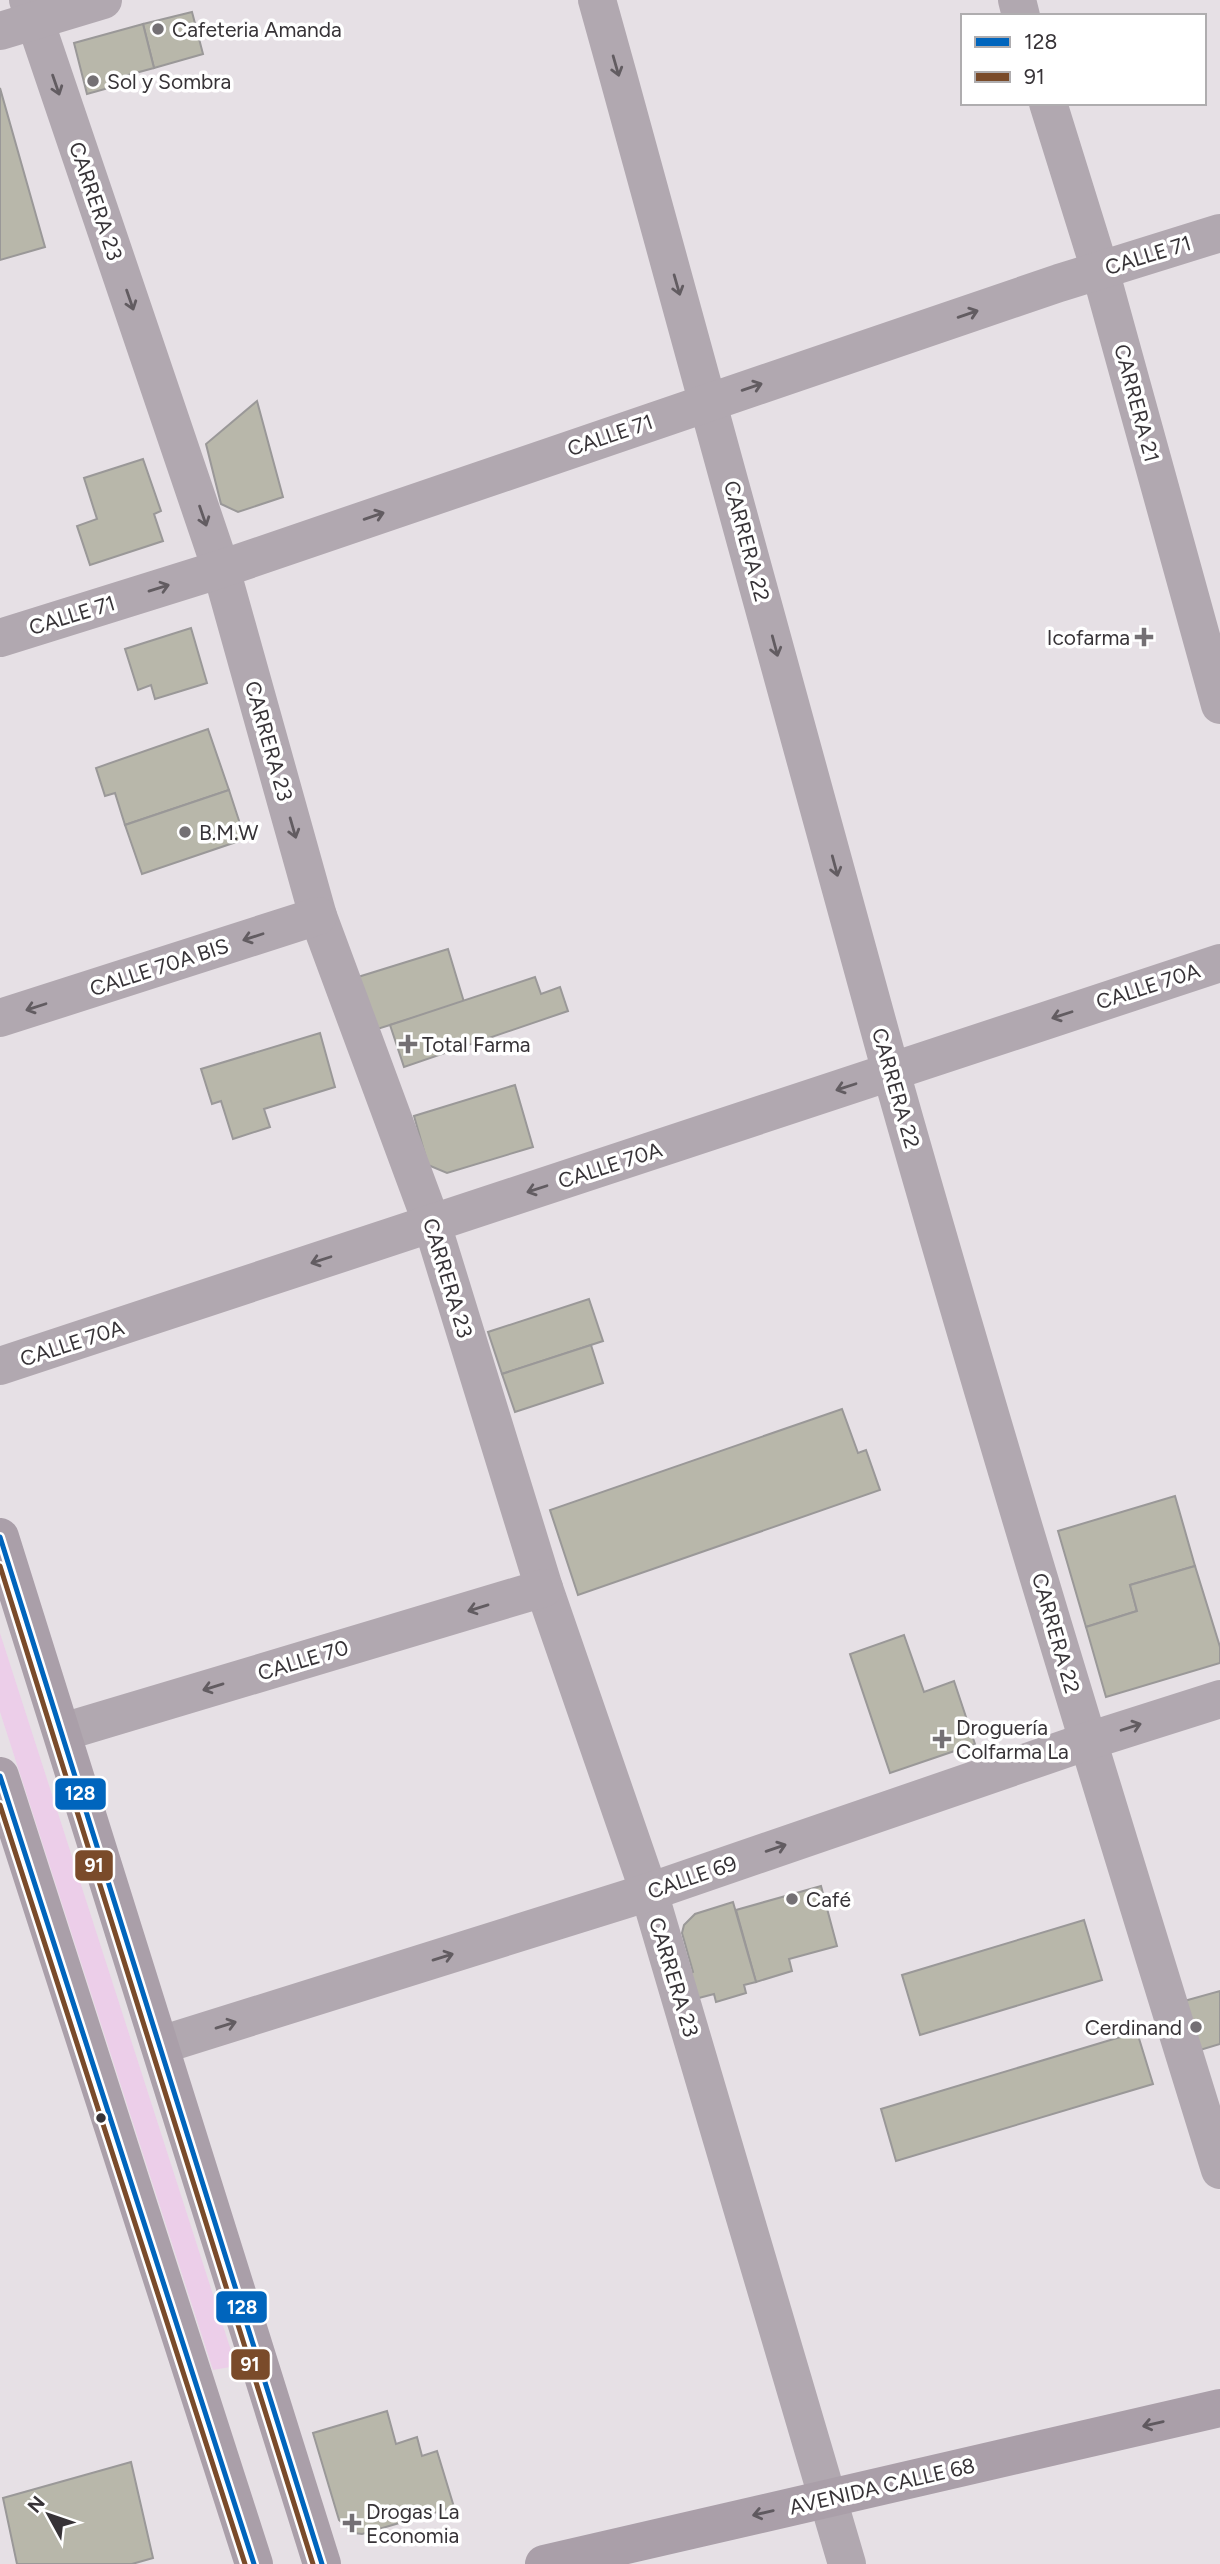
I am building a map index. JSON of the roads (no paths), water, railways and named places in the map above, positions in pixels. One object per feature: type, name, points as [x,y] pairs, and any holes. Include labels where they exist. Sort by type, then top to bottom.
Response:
[{"type":"main road","points":[[0,1537],[322,2564]]},
{"type":"main road","points":[[0,1776],[254,2564]]},
{"type":"main road","name":"AVENIDA CALLE 68","points":[[544,2564],[1220,2408]]},
{"type":"street","points":[[21,17],[103,0]]},
{"type":"street","name":"CARRERA 22","points":[[597,0],[890,1072],[1088,1741],[1220,2170]]},
{"type":"street","name":"CARRERA 23","points":[[21,17],[221,569],[318,916],[432,1224],[544,1588],[649,1892],[847,2564]]},
{"type":"street","name":"CARRERA 21","points":[[1049,105],[1100,270],[1220,705]]},
{"type":"street","name":"CALLE 71","points":[[0,638],[221,569],[1100,270],[1220,233]]},
{"type":"street","name":"CALLE 70A BIS","points":[[0,1018],[318,916]]},
{"type":"street","name":"CALLE 70A","points":[[0,1366],[1220,963]]},
{"type":"street","name":"CALLE 70","points":[[63,1731],[544,1588]]},
{"type":"street","name":"CALLE 69","points":[[161,2045],[649,1892],[1088,1741],[1220,1699]]},
{"type":"place","name":"Cafeteria Amanda","points":[[158,29]]},
{"type":"place","name":"Sol y Sombra","points":[[93,81]]},
{"type":"place","name":"Icofarma","points":[[1144,637]]},
{"type":"place","name":"B.M.W","points":[[185,832]]},
{"type":"place","name":"Total Farma","points":[[408,1044]]},
{"type":"place","name":"Droguería Colfarma La","points":[[942,1739]]},
{"type":"place","name":"Café","points":[[792,1899]]},
{"type":"place","name":"Cerdinand","points":[[1196,2027]]},
{"type":"place","name":"Drogas La Economia","points":[[352,2523]]}]
